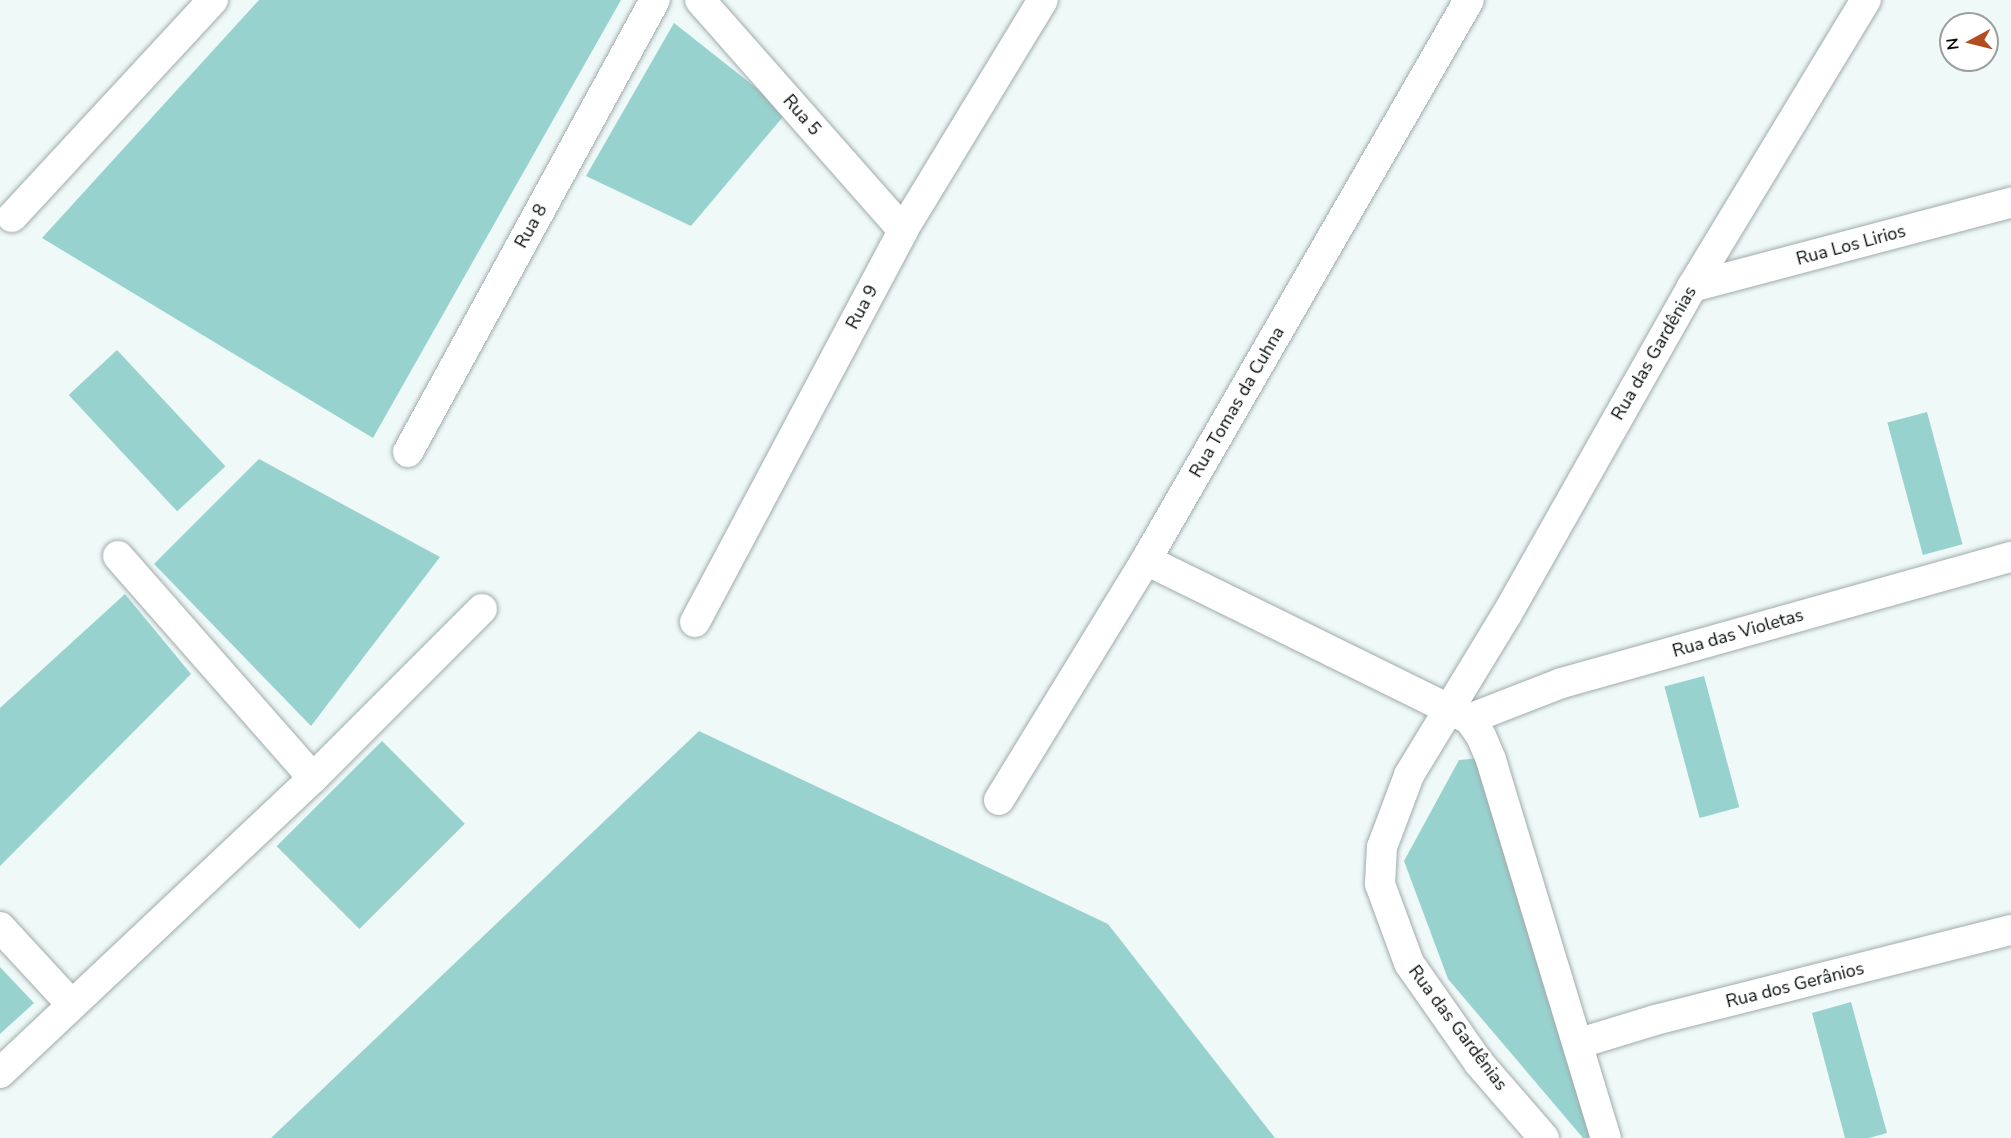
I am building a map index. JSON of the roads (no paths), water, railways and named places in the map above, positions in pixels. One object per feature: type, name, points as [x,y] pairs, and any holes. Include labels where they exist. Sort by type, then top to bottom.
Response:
[{"type":"street","points":[[12,217],[213,0]]},
{"type":"street","name":"Rua 8","points":[[408,452],[655,0]]},
{"type":"street","name":"Rua 5","points":[[700,0],[903,230]]},
{"type":"street","name":"Rua 9","points":[[695,622],[903,230],[1043,0]]},
{"type":"street","name":"Rua Tomas da Cuhna","points":[[999,800],[1146,560],[1469,0]]},
{"type":"street","name":"Rua das Gardênias","points":[[1544,1138],[1479,1062],[1409,963],[1380,884],[1382,847],[1409,775],[1458,714],[1507,614],[1692,287],[1866,0]]},
{"type":"street","name":"Rua Los Lirios","points":[[1692,287],[2011,203]]},
{"type":"street","points":[[118,556],[313,778]]},
{"type":"street","name":"Rua das Violetas","points":[[1458,714],[2011,557]]},
{"type":"street","points":[[1146,560],[1458,714],[1481,736],[1491,760],[1580,1043],[1606,1138]]},
{"type":"street","points":[[0,1073],[70,1004],[313,778],[482,609]]},
{"type":"street","points":[[0,927],[70,1004]]},
{"type":"street","name":"Rua dos Gerânios","points":[[1580,1043],[1655,1020],[2011,930]]}]
